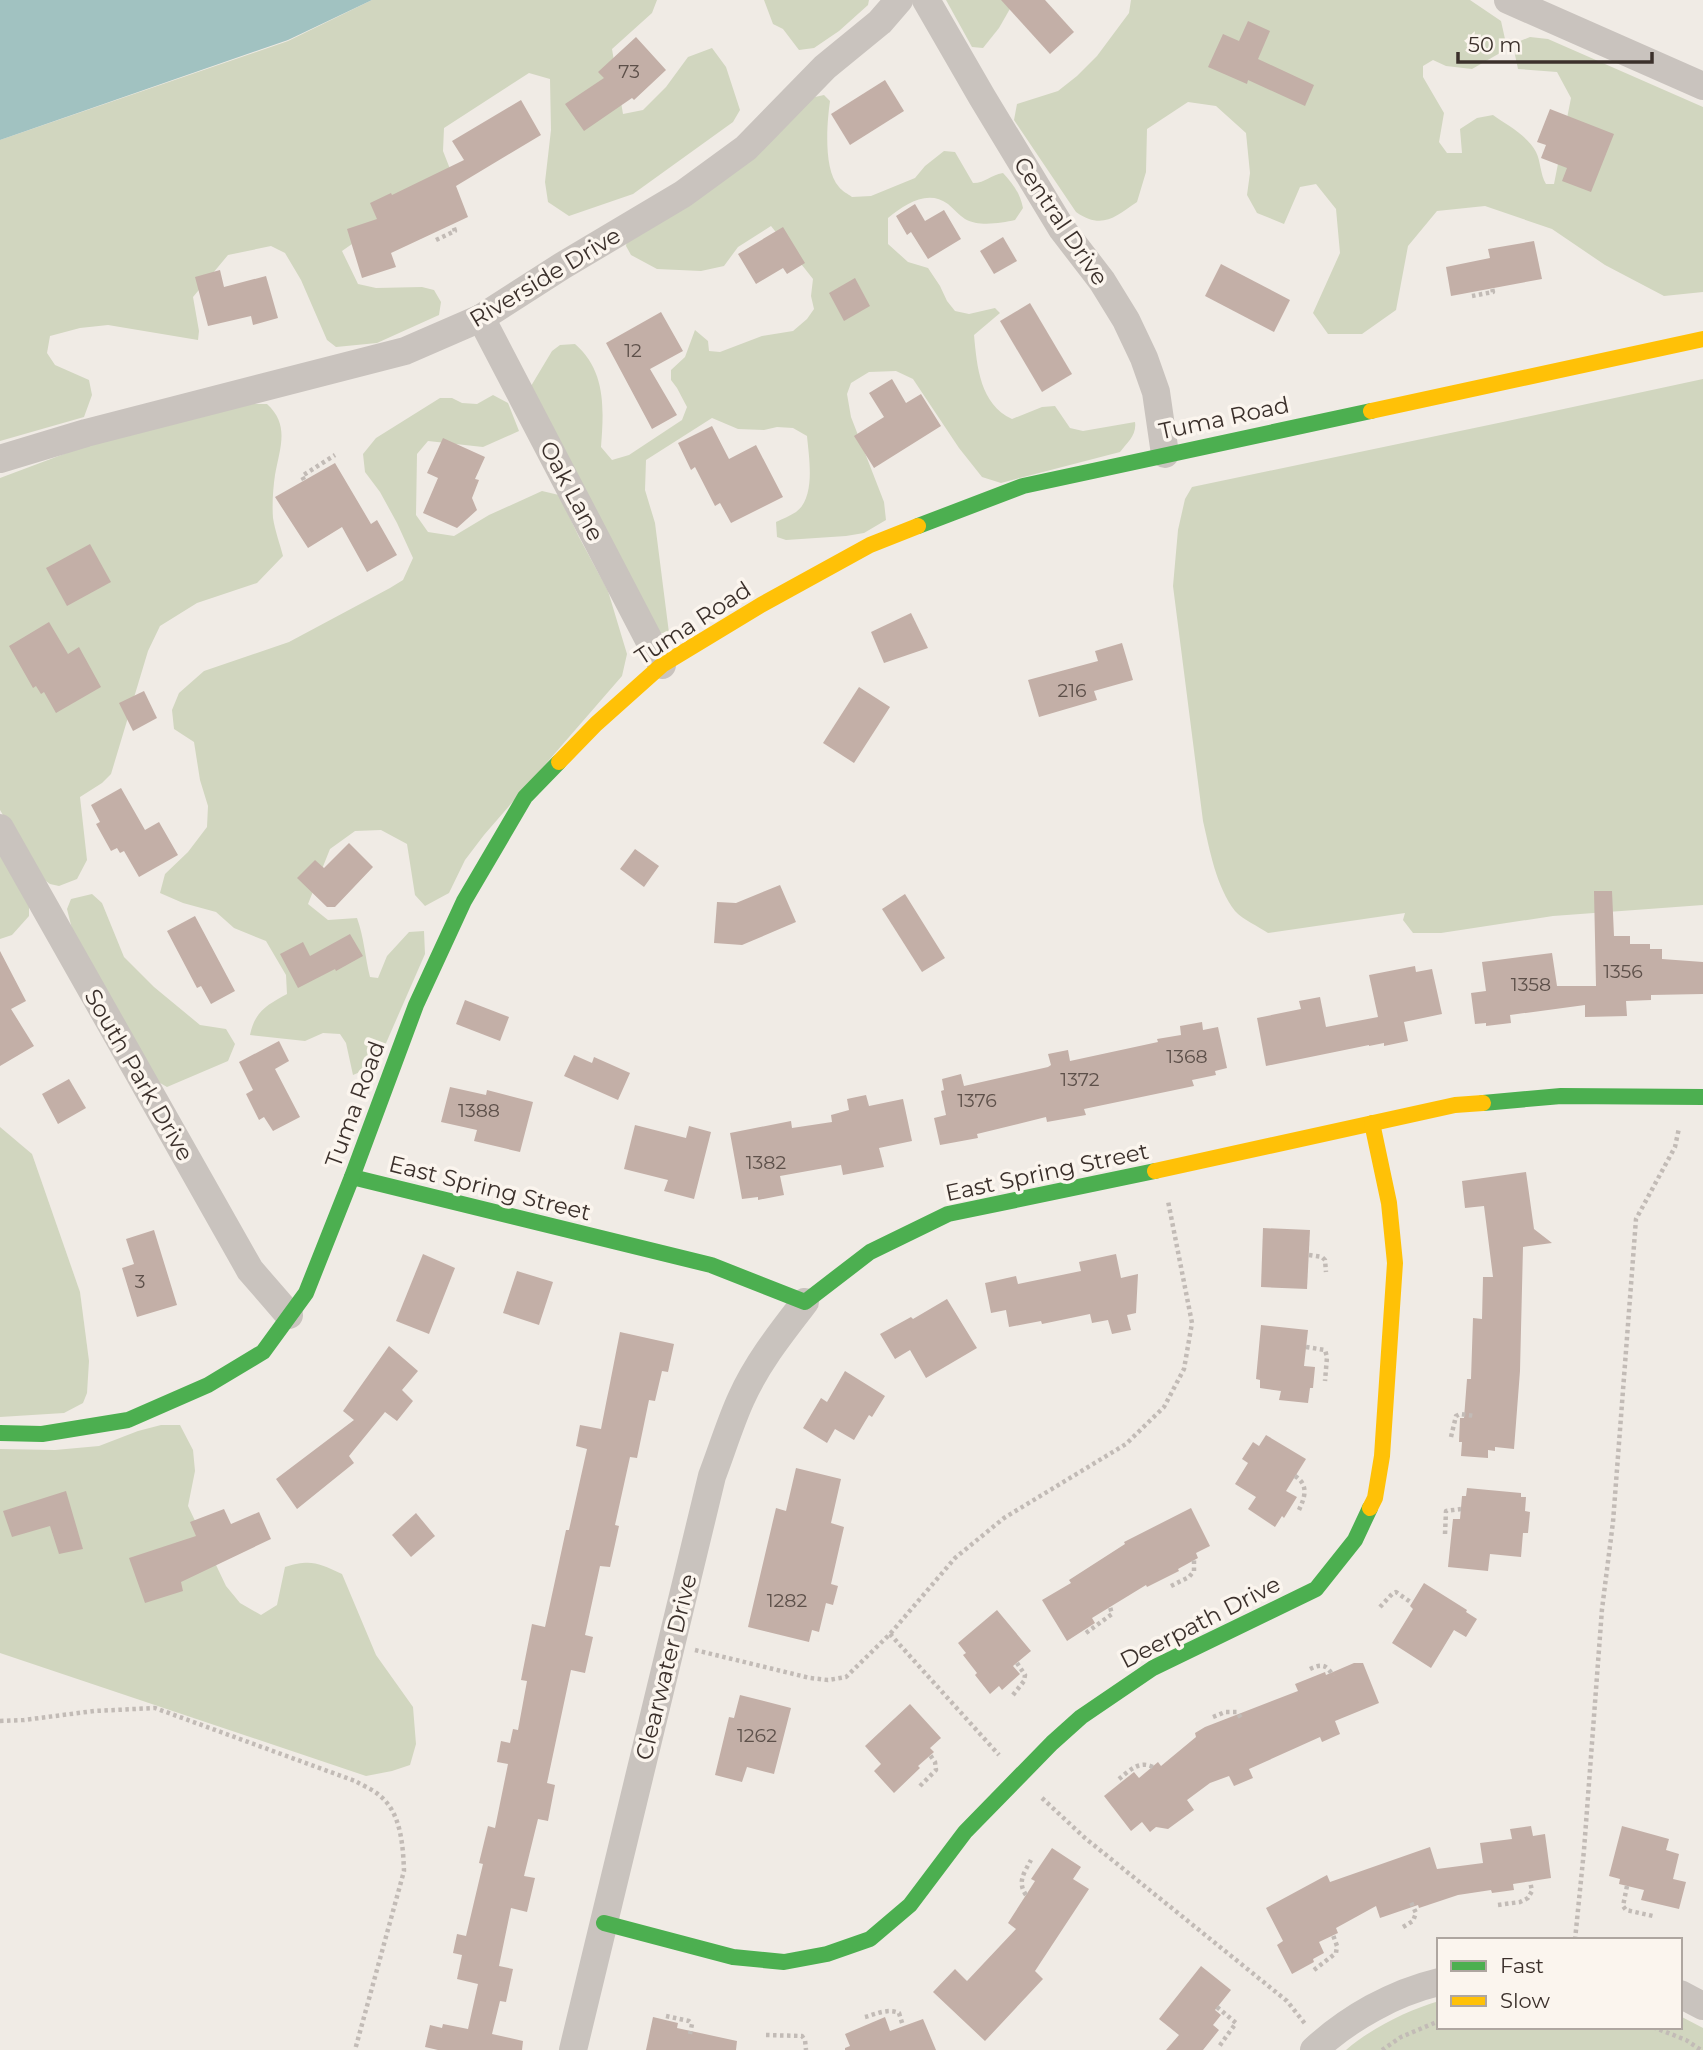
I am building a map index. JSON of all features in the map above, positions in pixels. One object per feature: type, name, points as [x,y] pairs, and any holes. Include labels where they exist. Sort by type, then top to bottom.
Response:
[{"type":"street","name":"Riverside Drive","points":[[0,459],[86,433],[405,351],[481,318],[683,194],[746,148],[825,67],[880,22],[899,0]]},
{"type":"street","name":"Central Drive","points":[[926,0],[1062,229],[1102,281],[1126,320],[1156,392],[1165,454]]},
{"type":"street","points":[[1508,0],[1703,86]]},
{"type":"street","name":"Oak Lane","points":[[481,318],[662,664]]},
{"type":"street","name":"Tuma Road","points":[[0,1433],[41,1434],[128,1420],[208,1385],[263,1352],[306,1293],[421,993],[464,901],[525,797],[596,724],[662,664],[870,545],[1023,486],[1703,339]]},
{"type":"street","name":"South Park Drive","points":[[0,828],[250,1270],[289,1315]]},
{"type":"street","name":"East Spring Street","points":[[352,1177],[711,1265],[805,1303],[870,1252],[948,1214],[1455,1105],[1561,1096],[1703,1097]]},
{"type":"street","name":"Deerpath Drive","points":[[604,1923],[733,1957],[784,1962],[827,1954],[870,1939],[910,1905],[965,1832],[1081,1717],[1153,1668],[1316,1589],[1355,1540],[1375,1498],[1382,1456],[1395,1263],[1389,1203],[1372,1123]]},
{"type":"street","name":"Clearwater Drive","points":[[573,2050],[712,1476],[750,1382],[772,1345],[805,1303]]},
{"type":"street","points":[[1312,2040],[1367,2010],[1421,1986],[1437,1982]]},
{"type":"street","points":[[1682,1995],[1703,2006]]},
{"type":"path","points":[[436,240],[455,231],[453,225]]},
{"type":"path","points":[[1472,296],[1493,292],[1492,288]]},
{"type":"path","points":[[304,480],[302,476],[335,455]]},
{"type":"path","points":[[1575,1938],[1602,1609],[1613,1522],[1636,1219],[1675,1147],[1680,1123]]},
{"type":"path","points":[[689,1649],[810,1678],[828,1680],[846,1677],[890,1634],[955,1558],[1004,1518],[1126,1444],[1164,1407],[1184,1369],[1192,1323],[1166,1193]]},
{"type":"path","points":[[1309,1255],[1322,1256],[1326,1272]]},
{"type":"path","points":[[1306,1347],[1325,1350],[1325,1381]]},
{"type":"path","points":[[1451,1437],[1456,1416],[1475,1416]]},
{"type":"path","points":[[1295,1476],[1302,1481],[1305,1488],[1299,1510]]},
{"type":"path","points":[[1445,1534],[1446,1511],[1461,1509]]},
{"type":"path","points":[[1171,1586],[1189,1577],[1194,1571],[1194,1560]]},
{"type":"path","points":[[1380,1607],[1395,1592],[1412,1603]]},
{"type":"path","points":[[1086,1633],[1112,1614],[1110,1607]]},
{"type":"path","points":[[890,1634],[1006,1761]]},
{"type":"path","points":[[1013,1695],[1024,1681],[1025,1675],[1017,1663]]},
{"type":"path","points":[[1310,1669],[1321,1664],[1334,1676]]},
{"type":"path","points":[[0,1721],[94,1711],[155,1708],[355,1781],[380,1796],[394,1815],[397,1824],[402,1842],[404,1871],[355,2050]]},
{"type":"path","points":[[1213,1717],[1231,1711],[1237,1712],[1241,1718]]},
{"type":"path","points":[[920,1786],[936,1770],[930,1755]]},
{"type":"path","points":[[1119,1779],[1138,1765],[1147,1764],[1153,1767]]},
{"type":"path","points":[[1039,1795],[1085,1838],[1287,2001],[1312,2040]]},
{"type":"path","points":[[1026,1895],[1022,1889],[1021,1878],[1031,1860]]},
{"type":"path","points":[[1497,1905],[1520,1902],[1528,1898],[1532,1891],[1531,1881]]},
{"type":"path","points":[[1626,1886],[1623,1906],[1626,1910],[1653,1916]]},
{"type":"path","points":[[1403,1927],[1413,1921],[1416,1913],[1410,1900]]},
{"type":"path","points":[[1314,1970],[1336,1953],[1333,1935]]},
{"type":"path","points":[[1217,2007],[1236,2023],[1218,2048]]},
{"type":"path","points":[[865,2017],[888,2010],[894,2011],[899,2013],[903,2026]]},
{"type":"path","points":[[666,2016],[689,2021],[692,2024],[690,2034]]},
{"type":"path","points":[[1382,2050],[1401,2037],[1437,2022]]},
{"type":"path","points":[[1658,2029],[1686,2040],[1701,2050]]},
{"type":"path","points":[[766,2035],[803,2036],[806,2050]]},
{"type":"green space","points":[[372,0],[657,0],[652,13],[612,49],[623,114],[643,110],[666,87],[688,57],[712,48],[726,67],[740,110],[733,122],[633,194],[569,216],[548,202],[545,182],[551,130],[550,79],[529,73],[444,128],[443,151],[452,174],[342,251],[358,284],[376,288],[422,287],[434,290],[441,302],[439,315],[377,343],[336,347],[327,340],[301,280],[285,253],[271,246],[228,255],[193,297],[198,340],[108,325],[80,328],[50,336],[47,353],[55,365],[89,380],[92,395],[84,417],[0,441],[0,140],[288,41]]},
{"type":"green space","points":[[764,0],[869,0],[868,5],[839,31],[814,48],[799,50],[783,29],[773,24]]},
{"type":"green space","points":[[946,0],[1015,0],[999,28],[983,48],[972,47]]},
{"type":"green space","points":[[1131,0],[1470,0],[1501,21],[1505,39],[1500,53],[1472,69],[1446,66],[1433,60],[1423,66],[1423,77],[1444,113],[1439,142],[1447,153],[1462,153],[1460,129],[1477,118],[1493,115],[1517,131],[1532,146],[1538,156],[1546,184],[1554,184],[1571,98],[1557,72],[1518,69],[1515,55],[1520,41],[1530,37],[1548,39],[1703,107],[1703,292],[1664,296],[1605,265],[1552,229],[1485,206],[1437,211],[1408,246],[1396,310],[1362,334],[1328,334],[1313,313],[1340,253],[1336,209],[1316,184],[1300,187],[1284,224],[1257,213],[1247,195],[1250,173],[1246,133],[1216,106],[1188,102],[1147,129],[1146,172],[1137,202],[1108,219],[1101,221],[1085,217],[1076,212],[1014,120],[1017,104],[1058,91],[1077,76],[1097,56],[1129,13]]},
{"type":"green space","points":[[824,95],[830,101],[827,146],[830,169],[839,187],[852,197],[871,196],[915,178],[944,151],[955,152],[973,183],[1003,173],[1018,193],[1023,208],[1015,220],[977,223],[963,217],[948,204],[933,198],[909,203],[888,218],[888,244],[908,262],[928,268],[955,311],[969,314],[995,308],[1000,313],[974,335],[982,383],[993,404],[1012,419],[1042,407],[1055,406],[1070,428],[1083,431],[1135,422],[1134,431],[1120,452],[1001,483],[982,477],[959,448],[913,379],[896,371],[869,372],[851,383],[847,394],[851,417],[884,502],[886,520],[864,533],[786,540],[777,537],[776,522],[796,512],[806,497],[810,477],[807,436],[793,428],[738,429],[712,418],[646,460],[645,490],[655,523],[669,633],[659,633],[528,391],[552,351],[560,345],[575,344],[593,366],[598,378],[603,418],[601,447],[612,460],[629,455],[682,420],[687,407],[671,380],[671,370],[685,357],[695,330],[708,341],[709,351],[720,352],[762,336],[793,331],[807,319],[814,309],[811,296],[813,279],[771,226],[738,247],[724,266],[701,271],[657,269],[631,255],[626,246],[628,235],[815,97]]},
{"type":"green space","points":[[1703,379],[1703,905],[1553,916],[1441,933],[1413,933],[1403,920],[1405,913],[1268,933],[1238,914],[1228,901],[1218,879],[1203,821],[1173,586],[1178,530],[1185,499],[1192,487]]},
{"type":"green space","points":[[493,395],[508,403],[519,431],[483,447],[428,441],[417,454],[416,515],[428,532],[454,536],[489,515],[542,491],[559,495],[608,591],[627,654],[622,676],[484,835],[465,860],[449,893],[425,906],[415,895],[407,844],[381,830],[355,831],[330,849],[308,904],[328,920],[357,918],[370,977],[378,978],[387,956],[409,932],[424,931],[425,954],[383,1050],[367,1069],[353,1075],[346,1043],[340,1034],[323,1033],[305,1041],[250,1035],[259,1014],[287,994],[286,975],[266,941],[234,928],[216,912],[160,893],[165,874],[188,852],[207,827],[208,806],[200,780],[194,742],[174,729],[172,710],[179,693],[204,671],[289,642],[403,580],[413,558],[380,492],[365,472],[363,454],[376,438],[440,398],[477,404]]},
{"type":"green space","points":[[252,404],[267,404],[279,420],[281,428],[273,508],[283,556],[257,583],[197,603],[160,626],[148,651],[111,774],[80,797],[87,860],[77,879],[59,886],[50,884],[39,876],[0,810],[0,478],[112,436]]},
{"type":"green space","points":[[0,843],[29,904],[29,916],[12,935],[0,939]]},
{"type":"green space","points":[[92,894],[102,903],[124,957],[154,987],[200,1025],[226,1029],[235,1044],[228,1061],[167,1087],[155,1080],[72,929],[67,909],[71,899]]},
{"type":"green space","points":[[0,1127],[32,1154],[80,1292],[89,1361],[87,1393],[83,1403],[64,1413],[0,1417]]},
{"type":"green space","points":[[161,1425],[180,1425],[193,1450],[195,1471],[188,1506],[226,1586],[240,1603],[261,1615],[277,1605],[285,1567],[314,1563],[342,1574],[376,1655],[413,1707],[416,1744],[410,1765],[366,1776],[0,1653],[0,1449],[55,1450],[99,1446]]},
{"type":"green space","points":[[1437,2002],[1437,2029],[1682,2029],[1682,2017],[1703,2028],[1703,2050],[1346,2050],[1390,2021]]},
{"type":"water","points":[[0,0],[372,0],[288,40],[0,140]]},
{"type":"building","points":[[1001,0],[1045,0],[1074,32],[1050,54]]},
{"type":"building","points":[[1248,21],[1270,31],[1258,59],[1314,85],[1305,106],[1248,80],[1247,84],[1208,67],[1223,34],[1239,41]]},
{"type":"building","points":[[636,37],[666,70],[634,100],[632,98],[584,131],[565,104],[604,78],[598,72]]},
{"type":"building","points":[[885,80],[904,111],[850,145],[831,114]]},
{"type":"building","points":[[521,100],[541,135],[456,186],[468,217],[391,253],[396,267],[362,278],[347,229],[377,219],[370,203],[464,160],[452,141]]},
{"type":"building","points":[[1550,109],[1614,134],[1591,192],[1562,181],[1567,168],[1541,158],[1546,145],[1537,142]]},
{"type":"building","points":[[915,204],[925,221],[944,210],[961,239],[928,259],[911,232],[907,235],[896,216]]},
{"type":"building","points":[[783,227],[805,263],[787,274],[783,268],[756,284],[738,254]]},
{"type":"building","points":[[1003,237],[1017,261],[994,274],[980,251]]},
{"type":"building","points":[[1534,241],[1542,279],[1451,296],[1446,267],[1490,258],[1488,249]]},
{"type":"building","points":[[1221,264],[1290,300],[1274,332],[1205,296]]},
{"type":"building","points":[[220,270],[224,287],[266,276],[278,318],[253,325],[251,316],[208,326],[195,277]]},
{"type":"building","points":[[855,278],[870,306],[844,321],[829,293]]},
{"type":"building","points":[[1030,303],[1072,374],[1042,392],[1000,321]]},
{"type":"building","points":[[661,312],[683,351],[650,369],[677,415],[652,429],[606,343]]},
{"type":"building","points":[[892,379],[906,403],[921,394],[941,426],[874,468],[854,436],[884,417],[869,393]]},
{"type":"building","points":[[712,426],[729,459],[756,445],[783,497],[731,523],[720,503],[715,506],[695,467],[691,470],[678,443]]},
{"type":"building","points":[[443,438],[485,457],[475,479],[479,480],[472,498],[477,510],[457,528],[423,513],[438,478],[427,473]]},
{"type":"building","points":[[335,463],[371,524],[377,520],[397,555],[367,572],[342,527],[308,548],[275,497]]},
{"type":"building","points":[[90,544],[111,582],[67,606],[46,568]]},
{"type":"building","points":[[911,613],[928,648],[884,663],[871,632]]},
{"type":"building","points":[[49,622],[68,654],[79,647],[101,687],[56,713],[44,692],[41,694],[36,686],[33,688],[9,646]]},
{"type":"building","points":[[1122,643],[1133,680],[1094,691],[1097,700],[1039,717],[1028,680],[1098,661],[1095,651]]},
{"type":"building","points":[[859,687],[890,707],[854,763],[823,743]]},
{"type":"building","points":[[144,691],[157,718],[133,731],[119,703]]},
{"type":"building","points":[[121,788],[145,830],[159,822],[178,855],[139,877],[124,851],[120,853],[117,848],[111,851],[96,824],[100,822],[91,805]]},
{"type":"building","points":[[349,843],[373,867],[335,907],[327,907],[297,878],[315,860],[324,868]]},
{"type":"building","points":[[635,849],[659,866],[644,887],[620,869]]},
{"type":"building","points":[[780,885],[796,922],[742,945],[714,943],[717,902],[736,903]]},
{"type":"building","points":[[1594,891],[1612,891],[1614,936],[1630,936],[1630,944],[1650,944],[1650,949],[1662,949],[1662,959],[1703,962],[1703,994],[1651,995],[1651,1000],[1626,1001],[1627,1016],[1585,1017],[1585,1005],[1510,1015],[1511,1023],[1486,1026],[1486,1023],[1475,1024],[1471,993],[1486,991],[1482,962],[1552,953],[1557,986],[1596,986]]},
{"type":"building","points":[[905,894],[945,958],[922,972],[882,909]]},
{"type":"building","points":[[195,916],[235,991],[211,1004],[201,986],[197,988],[167,931]]},
{"type":"building","points":[[350,934],[363,956],[298,988],[280,954],[303,942],[310,956]]},
{"type":"building","points":[[0,951],[26,1001],[11,1009],[34,1046],[0,1066]]},
{"type":"building","points":[[1415,966],[1416,972],[1432,969],[1442,1014],[1404,1022],[1408,1041],[1384,1046],[1384,1043],[1369,1045],[1266,1066],[1257,1018],[1301,1009],[1299,1001],[1320,997],[1326,1027],[1378,1017],[1369,975]]},
{"type":"building","points":[[465,1000],[509,1017],[500,1041],[456,1024]]},
{"type":"building","points":[[1202,1022],[1203,1030],[1218,1027],[1227,1068],[1215,1071],[1216,1075],[1192,1080],[1194,1086],[1084,1109],[1086,1115],[1047,1122],[1046,1117],[977,1134],[978,1138],[940,1145],[934,1118],[946,1115],[941,1091],[944,1090],[942,1079],[961,1074],[964,1086],[1048,1067],[1051,1065],[1048,1054],[1068,1050],[1070,1061],[1158,1042],[1157,1039],[1181,1035],[1180,1026]]},
{"type":"building","points":[[279,1041],[289,1061],[275,1069],[300,1117],[273,1131],[264,1117],[259,1120],[246,1094],[253,1090],[239,1062]]},
{"type":"building","points":[[574,1055],[592,1063],[594,1057],[630,1073],[618,1100],[564,1076]]},
{"type":"building","points":[[69,1079],[86,1108],[58,1124],[42,1094]]},
{"type":"building","points":[[450,1087],[486,1095],[487,1090],[533,1102],[520,1152],[474,1141],[477,1130],[441,1122]]},
{"type":"building","points":[[866,1095],[869,1106],[903,1099],[912,1141],[879,1148],[884,1167],[843,1175],[841,1165],[780,1176],[784,1195],[758,1200],[758,1197],[742,1199],[730,1133],[791,1121],[792,1128],[832,1122],[831,1115],[849,1110],[847,1099]]},
{"type":"building","points":[[635,1125],[686,1138],[689,1126],[711,1132],[694,1199],[664,1191],[668,1180],[624,1169]]},
{"type":"building","points":[[1526,1172],[1534,1229],[1552,1243],[1523,1247],[1520,1371],[1514,1449],[1495,1447],[1495,1451],[1488,1450],[1488,1458],[1461,1456],[1460,1418],[1464,1418],[1467,1379],[1471,1379],[1473,1318],[1482,1319],[1483,1277],[1493,1277],[1484,1206],[1465,1208],[1462,1181]]},
{"type":"building","points":[[1263,1228],[1310,1230],[1307,1289],[1261,1287]]},
{"type":"building","points":[[154,1230],[177,1305],[137,1317],[122,1268],[134,1264],[126,1239]]},
{"type":"building","points":[[423,1254],[455,1268],[429,1334],[396,1321]]},
{"type":"building","points":[[1116,1254],[1121,1278],[1138,1274],[1136,1313],[1127,1315],[1131,1330],[1112,1334],[1108,1320],[1092,1323],[1090,1314],[1042,1324],[1041,1321],[1009,1327],[1006,1310],[991,1313],[985,1283],[1016,1276],[1018,1284],[1081,1271],[1079,1262]]},
{"type":"building","points":[[517,1271],[553,1282],[539,1325],[503,1313]]},
{"type":"building","points":[[947,1299],[977,1348],[926,1378],[910,1350],[895,1359],[880,1334]]},
{"type":"building","points":[[1261,1325],[1308,1330],[1304,1366],[1315,1367],[1308,1403],[1279,1400],[1281,1391],[1260,1388],[1260,1380],[1256,1379]]},
{"type":"building","points":[[620,1332],[674,1344],[668,1372],[662,1371],[655,1401],[649,1400],[637,1458],[630,1457],[615,1525],[619,1526],[610,1567],[600,1566],[585,1635],[593,1637],[585,1673],[571,1670],[547,1783],[555,1785],[548,1821],[538,1819],[524,1876],[535,1878],[527,1912],[511,1908],[499,1966],[513,1969],[506,2002],[500,2001],[492,2034],[523,2041],[522,2050],[438,2050],[425,2047],[430,2025],[442,2028],[443,2024],[468,2029],[478,1984],[457,1979],[462,1955],[453,1953],[457,1934],[466,1936],[483,1864],[479,1863],[488,1826],[495,1828],[508,1764],[497,1762],[501,1741],[510,1743],[513,1729],[518,1730],[527,1681],[521,1680],[532,1624],[545,1627],[566,1530],[569,1530],[587,1449],[576,1446],[580,1425],[601,1429]]},
{"type":"building","points":[[389,1346],[418,1371],[402,1390],[413,1401],[397,1421],[385,1412],[349,1456],[354,1463],[297,1509],[276,1479],[354,1420],[343,1411]]},
{"type":"building","points":[[845,1371],[885,1396],[872,1417],[869,1415],[854,1440],[835,1429],[827,1443],[803,1428],[821,1398],[827,1402]]},
{"type":"building","points":[[1266,1435],[1306,1459],[1286,1491],[1297,1497],[1275,1527],[1248,1509],[1256,1497],[1235,1484],[1248,1463],[1242,1459],[1253,1442],[1259,1446]]},
{"type":"building","points":[[796,1468],[841,1479],[831,1523],[844,1527],[831,1584],[838,1586],[833,1605],[826,1603],[819,1632],[812,1630],[809,1642],[748,1627],[776,1508],[786,1511]]},
{"type":"building","points":[[1467,1488],[1521,1493],[1521,1497],[1526,1497],[1525,1511],[1530,1512],[1528,1533],[1523,1533],[1521,1557],[1490,1554],[1488,1571],[1448,1567],[1453,1519],[1460,1519],[1462,1496],[1466,1496]]},
{"type":"building","points":[[66,1491],[83,1549],[59,1554],[50,1526],[12,1537],[3,1511]]},
{"type":"building","points":[[1191,1508],[1210,1546],[1196,1553],[1198,1558],[1178,1569],[1179,1571],[1147,1587],[1146,1585],[1092,1618],[1095,1623],[1067,1641],[1042,1600],[1071,1583],[1069,1580],[1125,1544],[1124,1542]]},
{"type":"building","points":[[224,1509],[231,1524],[259,1512],[271,1539],[181,1582],[183,1591],[145,1603],[129,1558],[196,1536],[190,1522]]},
{"type":"building","points":[[416,1513],[435,1536],[411,1557],[392,1535]]},
{"type":"building","points":[[1424,1583],[1477,1619],[1466,1637],[1454,1630],[1431,1668],[1392,1643],[1413,1609],[1410,1606]]},
{"type":"building","points":[[997,1610],[1031,1651],[1013,1666],[1020,1674],[1002,1690],[999,1686],[990,1694],[975,1675],[977,1673],[963,1655],[966,1653],[958,1643]]},
{"type":"building","points":[[1354,1663],[1363,1663],[1379,1703],[1335,1721],[1340,1734],[1322,1742],[1320,1737],[1249,1769],[1253,1778],[1234,1786],[1229,1776],[1210,1783],[1187,1800],[1194,1810],[1168,1829],[1156,1827],[1150,1832],[1142,1822],[1131,1831],[1104,1796],[1134,1772],[1139,1778],[1158,1762],[1161,1766],[1196,1737],[1195,1733],[1205,1727],[1298,1691],[1295,1684]]},
{"type":"building","points":[[740,1695],[791,1708],[774,1774],[747,1767],[742,1782],[715,1775],[729,1717],[734,1718]]},
{"type":"building","points":[[910,1704],[941,1738],[930,1748],[934,1752],[894,1793],[874,1771],[881,1764],[865,1746]]},
{"type":"building","points":[[1531,1826],[1533,1836],[1545,1834],[1551,1878],[1513,1884],[1514,1890],[1458,1895],[1380,1918],[1376,1906],[1336,1928],[1338,1933],[1319,1942],[1324,1953],[1292,1974],[1277,1945],[1283,1941],[1266,1908],[1327,1875],[1330,1882],[1430,1847],[1437,1869],[1483,1863],[1480,1843],[1512,1839],[1510,1829]]},
{"type":"building","points":[[1622,1826],[1669,1839],[1666,1850],[1679,1854],[1673,1879],[1686,1882],[1679,1909],[1641,1900],[1644,1890],[1619,1884],[1620,1879],[1609,1876]]},
{"type":"building","points":[[1052,1848],[1081,1867],[1073,1879],[1089,1889],[1035,1971],[1043,1979],[985,2041],[933,1992],[955,1969],[967,1981],[1016,1929],[1008,1923],[1035,1881],[1031,1879]]},
{"type":"building","points":[[1201,1966],[1231,1990],[1215,2010],[1221,2015],[1213,2025],[1219,2030],[1203,2050],[1166,2050],[1179,2035],[1159,2019]]},
{"type":"building","points":[[653,2017],[678,2023],[677,2028],[737,2041],[736,2050],[646,2050]]},
{"type":"building","points":[[885,2017],[890,2031],[923,2019],[936,2050],[845,2050],[850,2046],[845,2034]]},
{"type":"traffic: fast","points":[[918,526],[1023,486],[1371,411]]},
{"type":"traffic: fast","points":[[0,1433],[42,1434],[128,1420],[208,1385],[263,1352],[306,1293],[416,1005],[464,901],[525,797],[559,762]]},
{"type":"traffic: fast","points":[[1483,1103],[1561,1096],[1703,1097]]},
{"type":"traffic: fast","points":[[352,1177],[711,1265],[805,1302],[870,1252],[948,1214],[1155,1171]]},
{"type":"traffic: fast","points":[[604,1923],[733,1957],[784,1962],[827,1954],[870,1939],[910,1905],[965,1832],[1081,1717],[1153,1668],[1316,1589],[1355,1540],[1370,1508]]},
{"type":"traffic: slow","points":[[1371,411],[1703,339]]},
{"type":"traffic: slow","points":[[559,762],[596,724],[662,665],[761,605],[870,545],[918,526]]},
{"type":"traffic: slow","points":[[1155,1171],[1455,1105],[1483,1103]]},
{"type":"traffic: slow","points":[[1370,1508],[1375,1498],[1382,1456],[1395,1263],[1389,1203],[1372,1123]]}]
